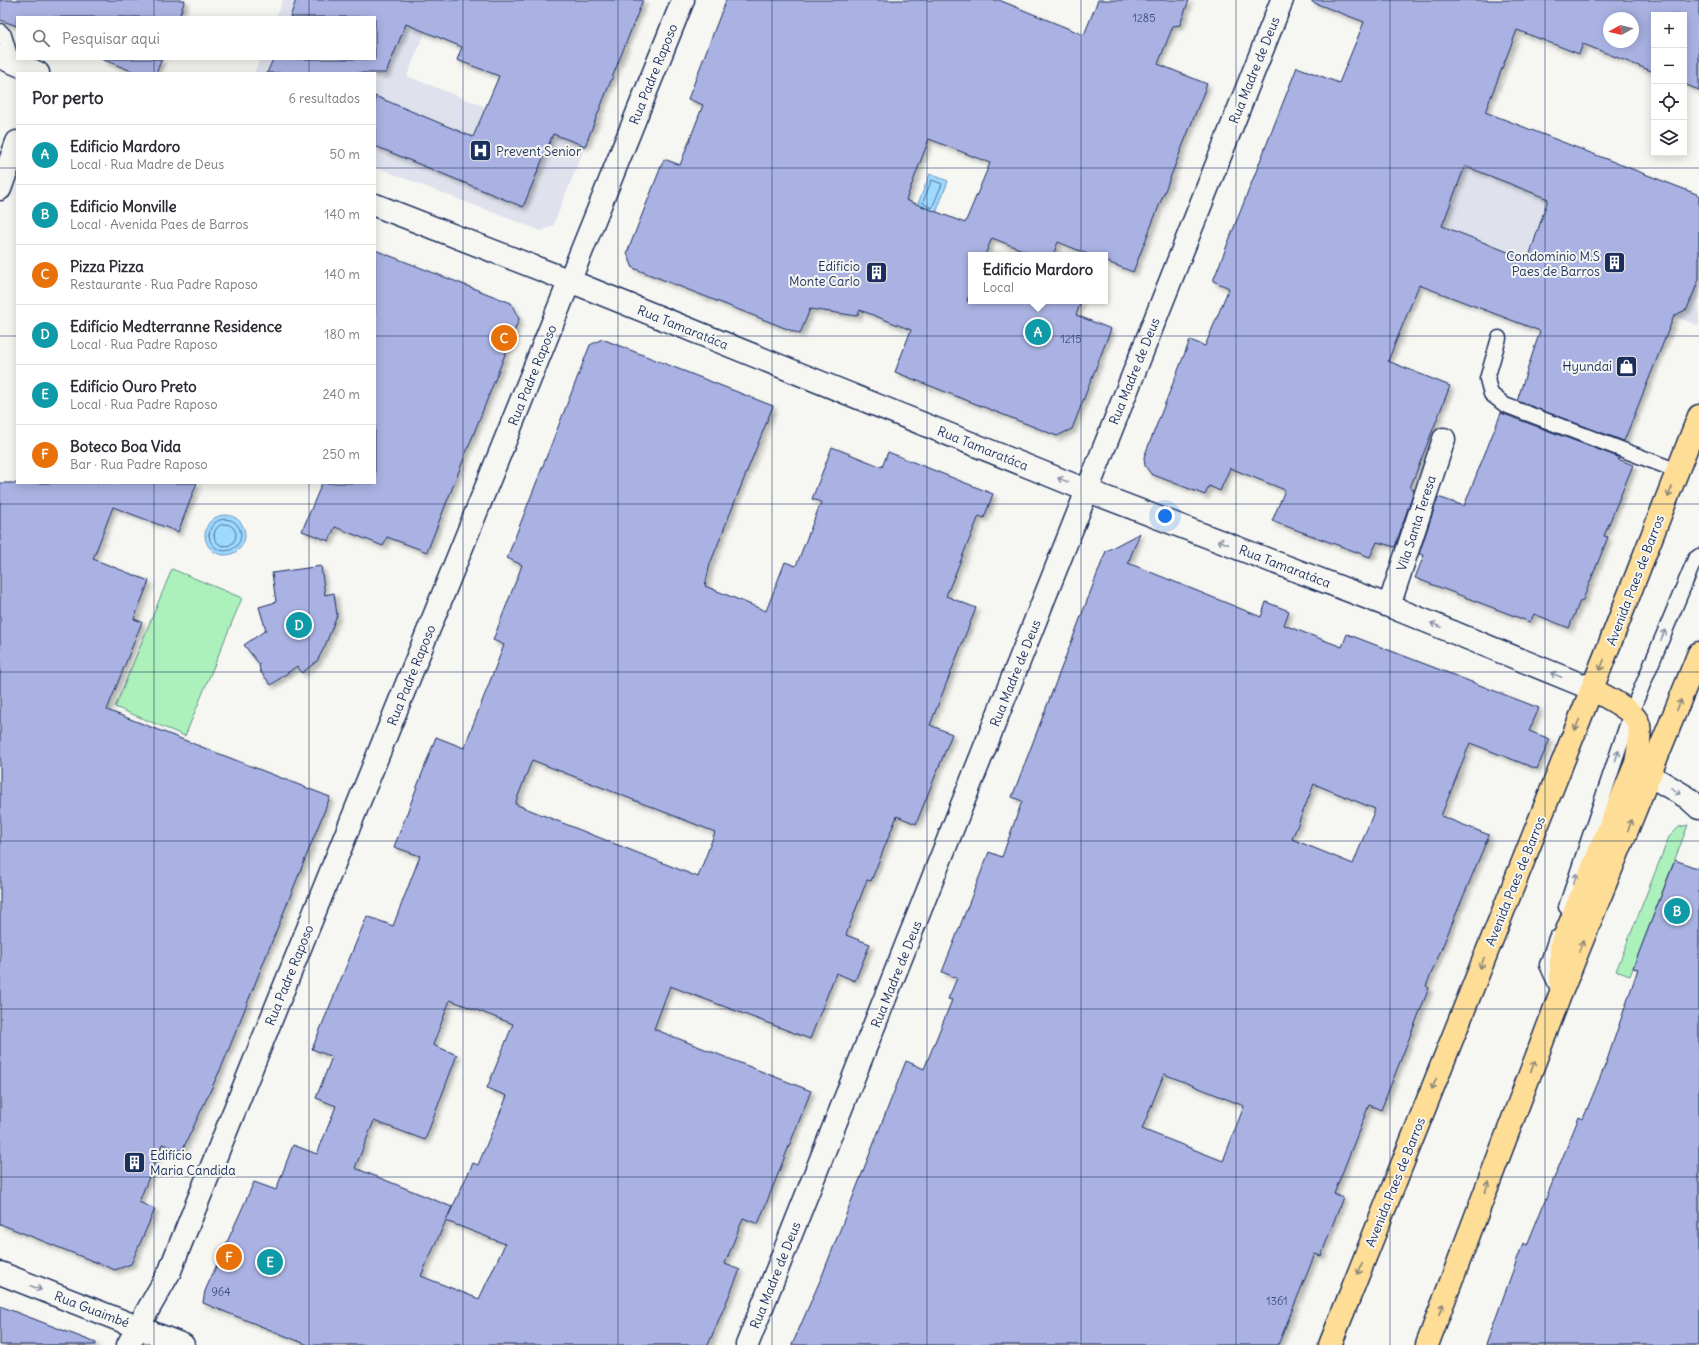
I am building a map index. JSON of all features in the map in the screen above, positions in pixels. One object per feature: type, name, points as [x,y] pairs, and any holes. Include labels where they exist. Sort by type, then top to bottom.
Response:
[{"type":"main road","name":"Avenida Paes de Barros","points":[[1330,1345],[1592,689],[1699,416]]},
{"type":"main road","points":[[1427,1345],[1560,995],[1697,666]]},
{"type":"main road","points":[[1560,995],[1561,945],[1636,763],[1639,745],[1639,724],[1631,713],[1592,689]]},
{"type":"street","name":"Rua Madre de Deus","points":[[746,1345],[854,1079],[1086,490],[1282,0]]},
{"type":"street","name":"Rua Padre Raposo","points":[[133,1336],[172,1266],[570,281],[678,1]]},
{"type":"street","points":[[6,59],[36,72]]},
{"type":"street","points":[[0,189],[16,145]]},
{"type":"street","name":"Rua Tamaratáca","points":[[376,205],[570,281],[1086,490],[1388,606],[1592,689]]},
{"type":"street","name":"Vila Santa Teresa","points":[[1388,606],[1444,439]]},
{"type":"street","points":[[1651,776],[1688,798],[1699,808]]},
{"type":"street","name":"Rua Guaimbé","points":[[0,1273],[133,1336],[183,1345]]},
{"type":"lane","points":[[0,31],[4,35],[6,59]]},
{"type":"lane","points":[[1499,338],[1487,379],[1491,394],[1505,405],[1678,471]]},
{"type":"lane","points":[[1631,713],[1695,559],[1699,556]]},
{"type":"shaded area","name":"Prevent Senior","points":[[283,0],[438,0],[407,76],[585,146],[553,226],[541,231],[376,167],[376,72],[254,72],[260,60],[376,60],[376,16],[276,16]]},
{"type":"shaded area","points":[[1465,166],[1699,259],[1699,326],[1442,226]]},
{"type":"green space","points":[[172,569],[242,598],[185,736],[115,707]]},
{"type":"green space","points":[[1688,825],[1630,976],[1616,971],[1669,837],[1679,827]]},
{"type":"water","points":[[930,174],[948,181],[936,213],[917,206]]},
{"type":"water","points":[[229,515],[236,518],[242,524],[245,535],[244,543],[236,552],[229,555],[221,555],[214,552],[206,543],[205,531],[208,524],[217,516]]},
{"type":"building","points":[[0,0],[185,0],[179,16],[16,16],[16,26],[0,20]]},
{"type":"building","points":[[296,0],[643,0],[585,146],[553,134],[523,207],[376,146],[376,96],[473,137],[499,76],[457,60],[462,47],[406,24],[386,73],[267,72],[273,60],[376,60],[376,16],[290,16]]},
{"type":"building","points":[[726,0],[999,0],[1084,35],[1098,0],[1189,0],[1180,25],[1173,26],[1158,64],[1207,84],[1133,272],[1108,262],[1108,252],[1083,252],[1058,242],[1054,252],[1027,252],[992,238],[986,252],[968,252],[968,304],[1080,304],[1076,315],[1111,329],[1072,429],[1057,436],[895,372],[911,330],[860,310],[857,316],[810,309],[800,334],[633,268],[627,253],[664,159],[680,165],[703,105],[688,99]],"holes":[[[929,139],[990,163],[965,223],[906,200]]]},
{"type":"building","points":[[1312,0],[1699,0],[1699,90],[1687,85],[1687,12],[1651,12],[1651,71],[1583,44],[1579,54],[1517,30],[1485,112],[1699,195],[1699,279],[1687,309],[1674,316],[1624,441],[1517,401],[1540,331],[1419,285],[1388,361],[1450,386],[1410,488],[1414,490],[1395,547],[1377,542],[1370,557],[1272,521],[1285,490],[1230,468],[1220,491],[1209,486],[1205,495],[1151,474],[1145,466],[1144,457],[1190,340],[1205,346],[1229,288],[1213,281],[1297,67],[1339,83],[1364,22],[1312,2]],"holes":[[[1465,166],[1548,199],[1528,260],[1442,226]]]},
{"type":"building","points":[[104,60],[162,60],[156,72],[134,72]]},
{"type":"building","points":[[376,250],[511,303],[519,319],[427,552],[387,537],[383,546],[335,527],[329,541],[302,531],[322,484],[376,484]]},
{"type":"building","points":[[602,339],[773,406],[710,564],[705,586],[766,611],[785,562],[796,566],[821,502],[812,499],[832,447],[882,467],[888,452],[993,494],[984,518],[979,516],[946,596],[976,608],[930,725],[952,734],[916,824],[897,816],[871,881],[867,880],[846,935],[870,944],[855,981],[836,973],[810,1039],[670,986],[654,1029],[811,1091],[758,1224],[743,1218],[725,1264],[740,1270],[708,1345],[308,1345],[203,1303],[205,1291],[254,1182],[276,1190],[293,1145],[317,1154],[336,1106],[316,1098],[332,1057],[312,1049],[367,916],[393,926],[420,856],[394,847],[436,737],[464,748],[504,645],[493,640],[522,565],[507,558],[590,345]],"holes":[[[532,760],[715,832],[698,877],[515,804]],[[450,1000],[513,1024],[487,1088],[507,1096],[478,1165],[473,1163],[446,1221],[505,1244],[479,1299],[421,1276],[452,1207],[355,1168],[374,1121],[425,1140],[457,1055],[433,1045]]]},
{"type":"building","points":[[1501,413],[1618,457],[1618,459],[1633,465],[1604,536],[1608,537],[1582,602],[1580,601],[1569,628],[1534,614],[1530,622],[1415,578],[1424,555],[1419,554],[1438,497],[1464,506]]},
{"type":"building","points":[[0,483],[197,484],[178,532],[113,507],[93,559],[149,581],[134,619],[142,622],[107,710],[330,797],[222,1066],[182,1151],[162,1144],[139,1202],[155,1209],[131,1264],[115,1270],[0,1224]]},
{"type":"building","points":[[1140,533],[1128,563],[1261,617],[1266,602],[1289,611],[1284,625],[1342,647],[1347,634],[1539,708],[1529,731],[1550,739],[1537,769],[1470,743],[1441,816],[1489,835],[1426,986],[1429,988],[1381,1110],[1369,1105],[1334,1194],[1343,1197],[1321,1256],[1315,1254],[1278,1345],[792,1345],[822,1276],[906,1061],[924,1069],[952,1000],[948,999],[957,978],[942,972],[989,852],[1002,857],[1022,801],[1012,797],[1106,551]],"holes":[[[1314,784],[1375,809],[1353,864],[1292,839]],[[1164,1074],[1244,1106],[1223,1161],[1142,1129]]]},
{"type":"building","points":[[321,566],[325,595],[334,593],[337,615],[325,646],[317,661],[302,673],[297,666],[271,685],[260,671],[259,664],[244,645],[266,630],[259,607],[276,602],[272,573]]},
{"type":"building","points":[[1675,860],[1699,869],[1699,1345],[1486,1345],[1523,1243],[1527,1245],[1579,1117],[1583,1119],[1606,1063],[1638,969],[1633,968]]},
{"type":"building","points":[[0,1306],[96,1343],[96,1345],[0,1345]]},
{"type":"place","name":"Prevent Senior","points":[[480,151]]},
{"type":"place","name":"Condomínio M.S Paes de Barros","points":[[1615,263]]},
{"type":"place","name":"Edifício Monte Carlo","points":[[876,273]]},
{"type":"place","name":"Edificio Mardoro","points":[[1038,332]]},
{"type":"place","name":"Pizza Pizza","points":[[504,338]]},
{"type":"place","name":"Hyundai","points":[[1627,366]]},
{"type":"place","name":"Edifício Medterranne Residence","points":[[299,625]]},
{"type":"place","name":"Edificio Monville","points":[[1677,911]]},
{"type":"place","name":"Edifício Maria Candida","points":[[134,1162]]},
{"type":"place","name":"Boteco Boa Vida","points":[[229,1257]]},
{"type":"place","name":"Edifício Ouro Preto","points":[[270,1262]]}]
